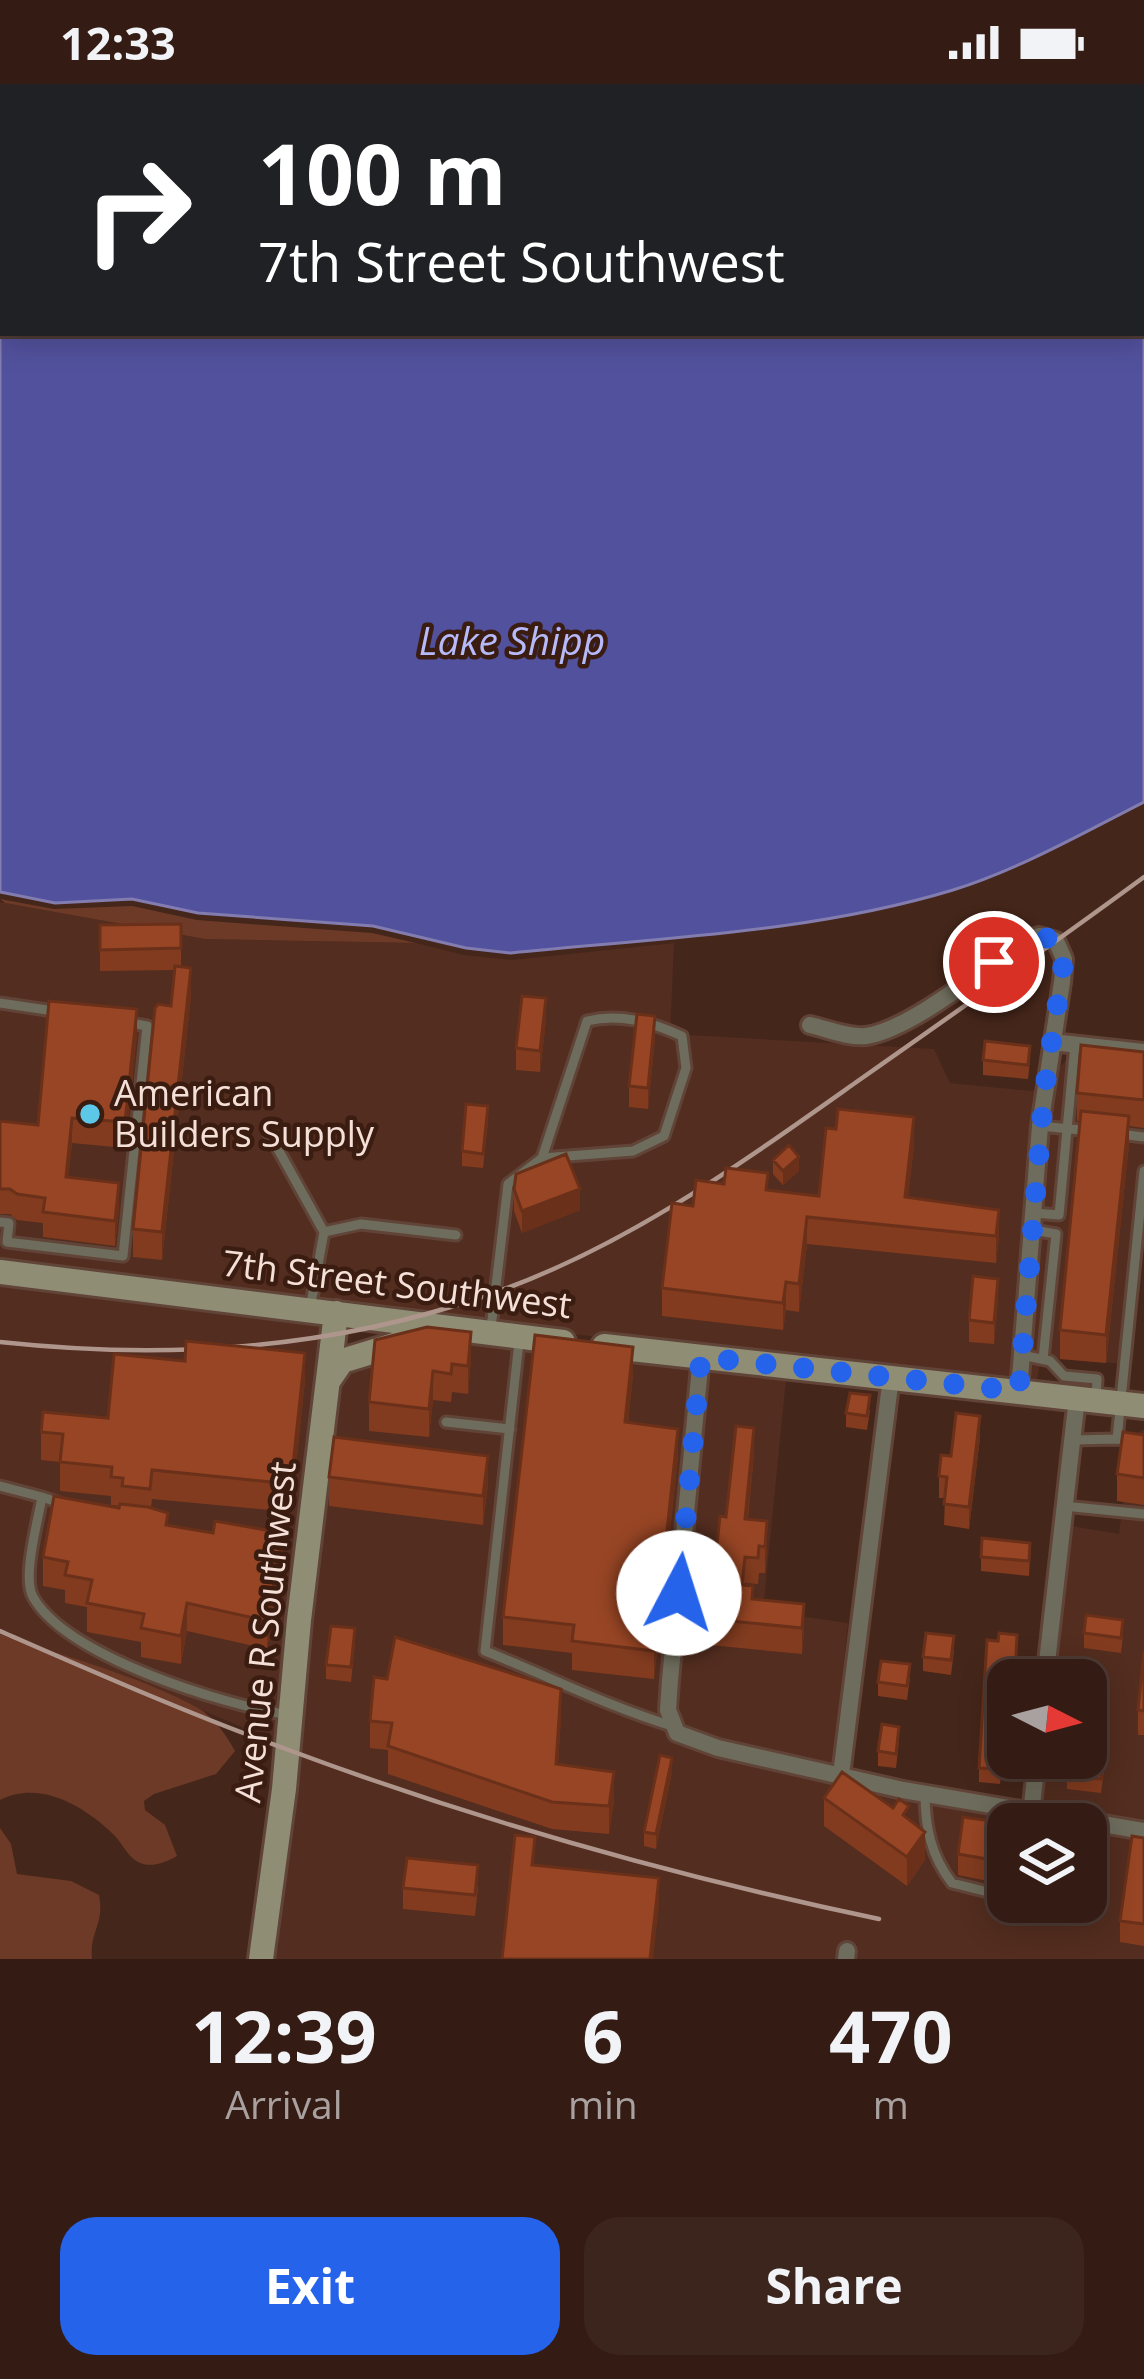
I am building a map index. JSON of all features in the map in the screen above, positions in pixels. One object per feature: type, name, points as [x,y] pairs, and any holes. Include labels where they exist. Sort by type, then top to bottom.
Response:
[{"type":"street","points":[[810,1025],[858,1036],[877,1033],[936,1002],[1024,941],[1039,937],[1056,941],[1064,959],[1040,1126],[1019,1391]]},
{"type":"street","points":[[1052,1042],[1074,1052],[1144,1052]]},
{"type":"street","name":"7th Street Southwest","points":[[0,1272],[490,1333],[1133,1404]]},
{"type":"street","name":"Avenue R Southwest","points":[[262,1959],[284,1789],[298,1544],[329,1380],[336,1312]]},
{"type":"street","points":[[329,1380],[342,1361],[456,1328]]},
{"type":"street","points":[[701,1357],[670,1680],[668,1710],[674,1729],[718,1748],[987,1806]]},
{"type":"street","points":[[841,1775],[891,1376]]},
{"type":"street","points":[[1047,1659],[1072,1440],[1087,1399]]},
{"type":"street","points":[[1107,1826],[1144,1831]]},
{"type":"lane","points":[[0,1003],[63,1013]]},
{"type":"lane","points":[[490,1333],[508,1184],[542,1158],[633,1150],[664,1136],[686,1068],[682,1036],[657,1024],[609,1016],[587,1021],[542,1158]]},
{"type":"lane","points":[[0,1222],[8,1223],[7,1242],[123,1256],[147,1026],[126,1022]]},
{"type":"lane","points":[[1033,1222],[1059,1215],[1074,1052],[1097,1061]]},
{"type":"lane","points":[[1040,1126],[1144,1137]]},
{"type":"lane","points":[[269,1133],[324,1232],[310,1309]]},
{"type":"lane","points":[[1117,1439],[1133,1404],[1144,1171]]},
{"type":"lane","points":[[1033,1222],[1056,1234],[1043,1359]]},
{"type":"lane","points":[[324,1232],[361,1224],[456,1235]]},
{"type":"lane","points":[[520,1336],[485,1651],[580,1688],[608,1706],[674,1729]]},
{"type":"lane","points":[[1022,1355],[1043,1359],[1064,1376],[1097,1379],[1087,1399]]},
{"type":"lane","points":[[446,1422],[509,1429]]},
{"type":"lane","points":[[1072,1440],[1144,1442]]},
{"type":"lane","points":[[0,1486],[81,1510]]},
{"type":"lane","points":[[42,1497],[29,1572],[31,1595],[60,1627],[88,1648],[220,1700],[289,1715]]},
{"type":"lane","points":[[1064,1506],[1144,1514]]},
{"type":"lane","points":[[925,1794],[932,1850],[952,1883],[987,1892]]},
{"type":"shaded area","points":[[0,899],[54,909],[132,906],[197,920],[372,933],[416,943],[205,939]]},
{"type":"shaded area","points":[[0,902],[205,939],[416,943],[512,960],[674,943],[670,1034],[934,1049],[950,1083],[1036,1088],[1011,1382],[508,1327],[0,1264]]},
{"type":"shaded area","points":[[1070,1057],[1144,1076],[1144,1220],[1128,1364],[1041,1358],[1036,1385],[1028,1384],[1053,1095],[1057,1069]]},
{"type":"shaded area","points":[[0,1280],[327,1319],[264,1864],[277,1742],[140,1684],[0,1634]]},
{"type":"shaded area","points":[[457,1336],[691,1364],[659,1709],[663,1728],[675,1742],[795,1775],[987,1814],[987,1923],[1107,1923],[1107,1834],[1144,1839],[1144,1959],[855,1959],[857,1944],[840,1942],[837,1959],[270,1959],[338,1382],[348,1368]]},
{"type":"shaded area","points":[[709,1366],[881,1384],[880,1391],[786,1379],[763,1611],[848,1623],[833,1765],[720,1740],[684,1728],[680,1721],[679,1681]]},
{"type":"shaded area","points":[[1144,1429],[1144,1823],[1107,1818],[1107,1803],[1042,1803],[1044,1779],[1107,1779],[1107,1659],[1056,1659],[1071,1526],[1119,1534],[1132,1436]]},
{"type":"shaded area","points":[[0,1634],[151,1686],[198,1708],[220,1727],[235,1751],[216,1774],[144,1801],[145,1810],[165,1825],[177,1856],[155,1865],[140,1863],[103,1825],[62,1799],[31,1793],[0,1800]]},
{"type":"shaded area","points":[[0,1828],[11,1844],[17,1874],[71,1881],[99,1895],[92,1959],[0,1959]]},
{"type":"water","name":"Lake Shipp","points":[[0,336],[1144,336],[1144,802],[1003,872],[899,904],[790,925],[511,953],[466,948],[373,926],[198,913],[132,899],[55,903],[0,892]]},
{"type":"building","points":[[181,924],[181,948],[100,950],[100,925]]},
{"type":"building","points":[[175,966],[191,968],[162,1232],[133,1229],[155,1008],[171,1006]]},
{"type":"building","points":[[522,996],[546,998],[540,1051],[516,1048]]},
{"type":"building","points":[[49,1001],[137,1009],[125,1122],[72,1118],[66,1177],[119,1183],[115,1221],[43,1212],[45,1198],[0,1189],[0,1121],[38,1125]]},
{"type":"building","points":[[637,1014],[655,1016],[648,1088],[629,1086]]},
{"type":"building","points":[[985,1041],[1030,1046],[1028,1065],[983,1060]]},
{"type":"building","points":[[1081,1045],[1144,1052],[1144,1100],[1077,1093]]},
{"type":"building","points":[[466,1104],[488,1106],[483,1154],[462,1151]]},
{"type":"building","points":[[838,1109],[914,1117],[905,1197],[999,1210],[996,1236],[807,1217],[799,1284],[786,1282],[783,1303],[662,1288],[672,1203],[693,1206],[696,1180],[724,1184],[726,1168],[768,1173],[766,1190],[819,1196],[826,1128],[836,1129]]},
{"type":"building","points":[[1081,1111],[1129,1116],[1106,1335],[1060,1330]]},
{"type":"building","points":[[789,1145],[799,1157],[783,1171],[773,1160]]},
{"type":"building","points":[[566,1154],[580,1189],[522,1211],[514,1189],[516,1174]]},
{"type":"building","points":[[973,1276],[998,1279],[994,1323],[969,1320]]},
{"type":"building","points":[[427,1327],[471,1332],[468,1366],[452,1364],[451,1374],[433,1371],[429,1409],[369,1402],[375,1340]]},
{"type":"building","points":[[535,1335],[633,1347],[625,1422],[678,1429],[654,1651],[572,1641],[574,1625],[503,1617]]},
{"type":"building","points":[[186,1341],[305,1353],[291,1484],[152,1470],[150,1489],[122,1486],[123,1478],[111,1477],[112,1467],[60,1462],[63,1434],[41,1432],[43,1412],[108,1418],[114,1354],[185,1361]]},
{"type":"building","points":[[850,1393],[870,1395],[867,1416],[846,1413]]},
{"type":"building","points":[[956,1413],[980,1416],[969,1507],[944,1504],[947,1477],[939,1476],[941,1455],[951,1456]]},
{"type":"building","points":[[736,1426],[754,1428],[745,1519],[767,1521],[765,1547],[759,1546],[758,1558],[745,1557],[742,1585],[753,1586],[752,1599],[804,1604],[802,1628],[709,1619]]},
{"type":"building","points":[[1123,1432],[1144,1435],[1144,1478],[1117,1474]]},
{"type":"building","points":[[334,1437],[488,1456],[483,1496],[329,1477]]},
{"type":"building","points":[[54,1496],[119,1508],[120,1504],[148,1507],[168,1513],[166,1525],[213,1533],[215,1521],[283,1533],[267,1621],[187,1603],[181,1636],[141,1628],[144,1614],[87,1603],[92,1580],[65,1575],[68,1562],[43,1557]]},
{"type":"building","points":[[982,1538],[1030,1543],[1029,1561],[981,1557]]},
{"type":"building","points":[[1086,1615],[1123,1620],[1121,1638],[1084,1633]]},
{"type":"building","points":[[331,1626],[355,1628],[351,1667],[326,1665]]},
{"type":"building","points":[[926,1633],[954,1636],[951,1660],[923,1657]]},
{"type":"building","points":[[999,1633],[1017,1635],[1016,1659],[987,1659],[987,1768],[979,1768],[987,1640],[998,1641]]},
{"type":"building","points":[[395,1637],[561,1689],[556,1764],[614,1772],[609,1806],[552,1802],[388,1746],[392,1723],[370,1721],[374,1677],[387,1679]]},
{"type":"building","points":[[1144,1651],[1144,1711],[1138,1710]]},
{"type":"building","points":[[881,1661],[910,1664],[907,1686],[878,1682]]},
{"type":"building","points":[[882,1724],[899,1727],[896,1754],[878,1751]]},
{"type":"building","points":[[660,1755],[672,1758],[656,1834],[644,1832]]},
{"type":"building","points":[[842,1772],[893,1808],[899,1799],[909,1806],[903,1815],[925,1832],[907,1857],[824,1798]]},
{"type":"building","points":[[963,1817],[987,1820],[987,1859],[958,1854]]},
{"type":"building","points":[[515,1835],[535,1837],[532,1865],[659,1878],[650,1959],[502,1959]]},
{"type":"building","points":[[1132,1836],[1144,1838],[1144,1924],[1120,1921]]},
{"type":"building","points":[[407,1858],[478,1865],[475,1895],[403,1888]]},
{"type":"railway","points":[[0,1342],[185,1350],[306,1339],[426,1314],[535,1277],[631,1230],[723,1174],[1144,877]]},
{"type":"railway","points":[[0,1631],[214,1722],[432,1800],[654,1866],[879,1919]]},
{"type":"place","name":"American Builders Supply","points":[[90,1114]]},
{"type":"route","points":[[679,1593],[701,1357],[1019,1391],[1044,1094],[1064,959],[1056,941],[1039,937],[1024,941],[994,962]]}]
